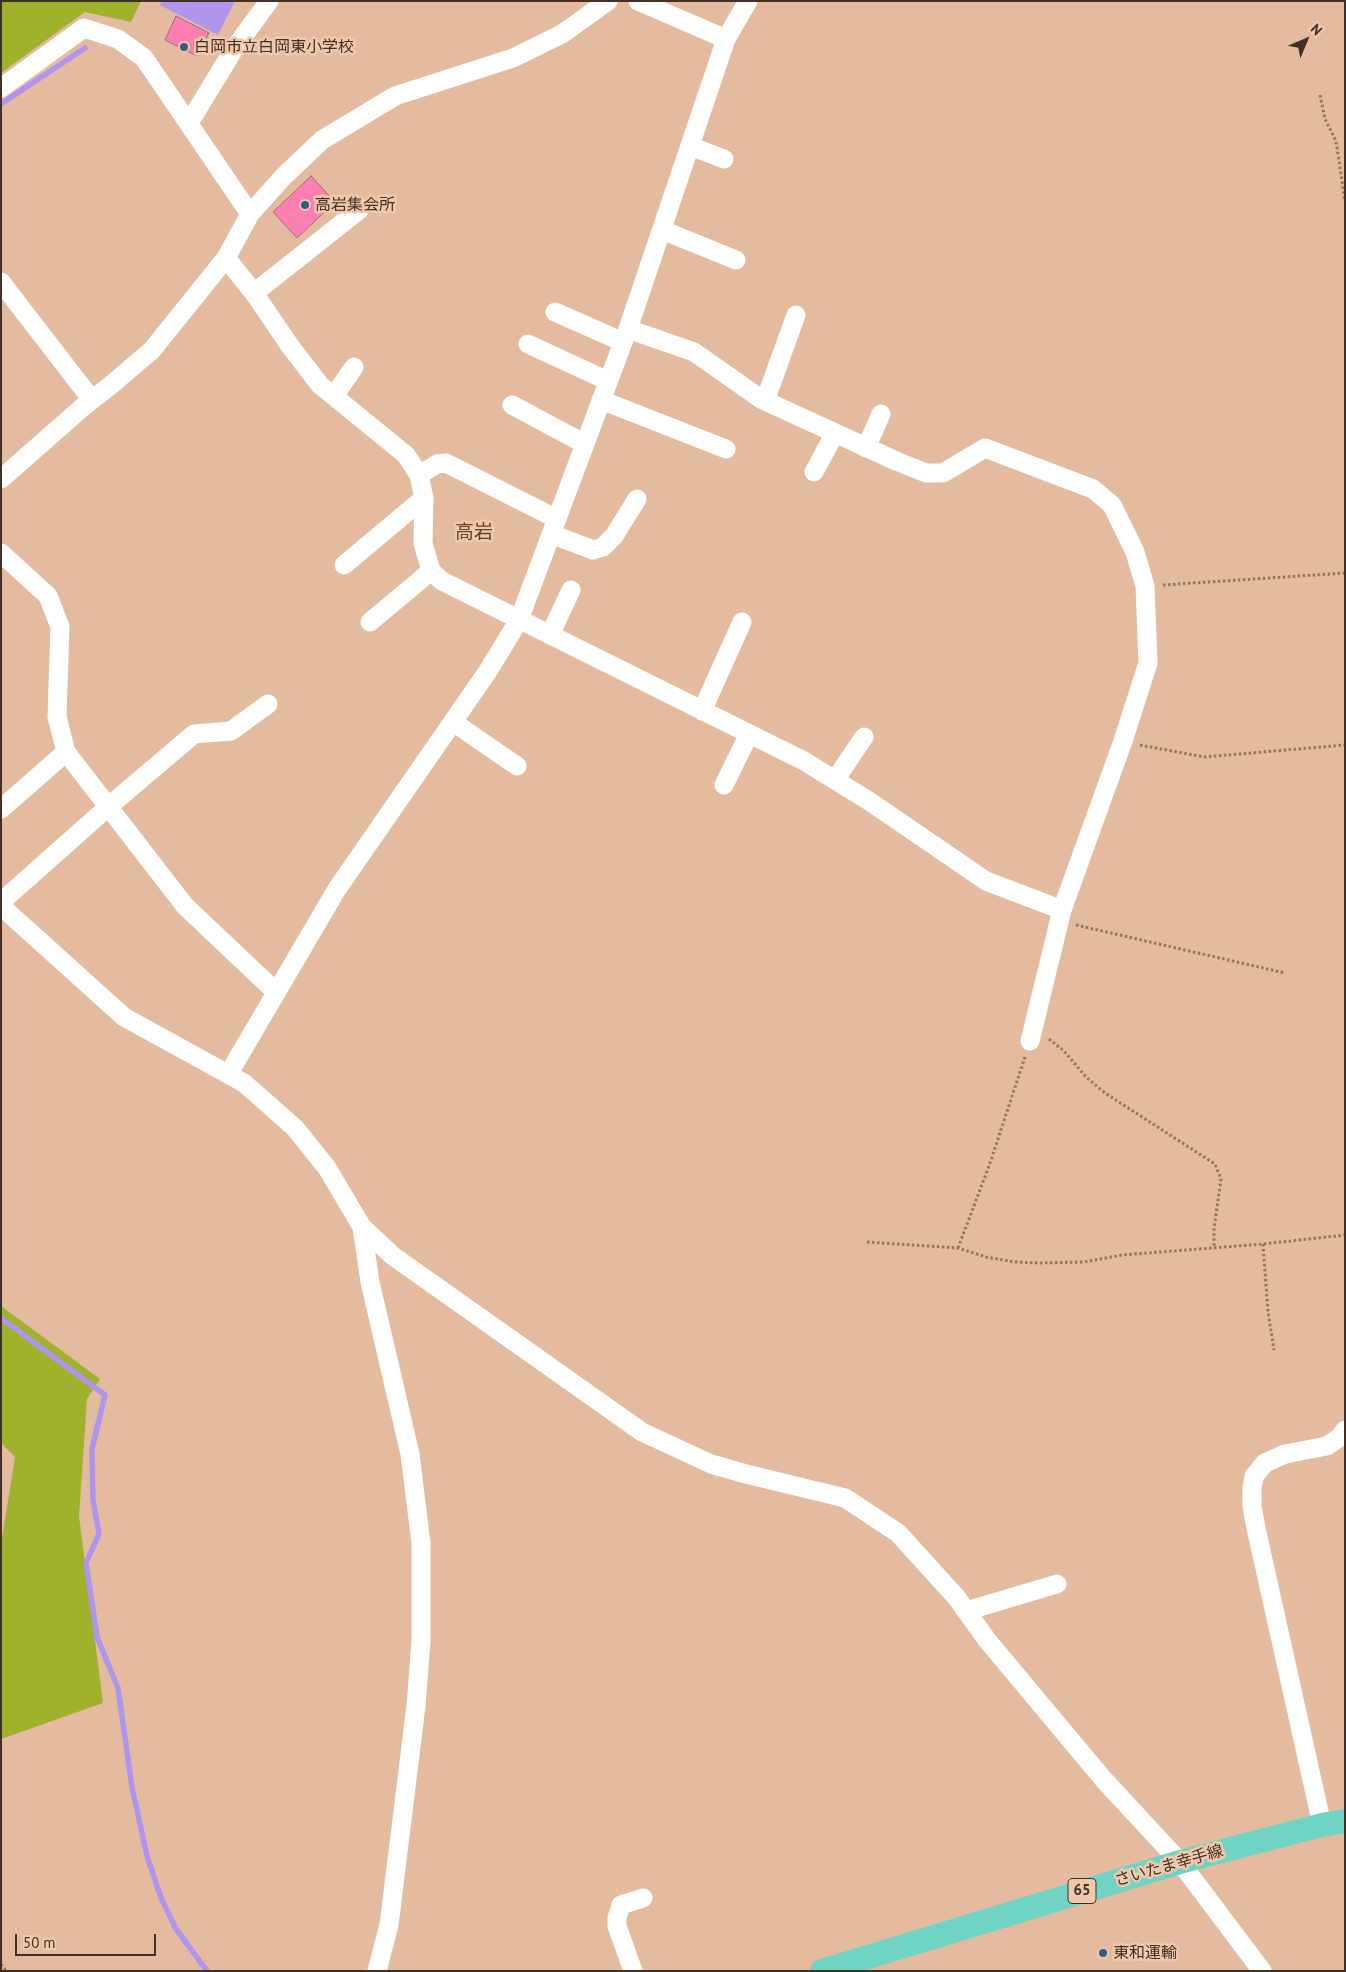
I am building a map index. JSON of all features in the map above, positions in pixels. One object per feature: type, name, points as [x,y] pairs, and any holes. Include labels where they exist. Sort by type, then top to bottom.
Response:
[{"type":"main road","name":"さいたま幸手線","points":[[822,1971],[1180,1862],[1334,1823]]},
{"type":"street","points":[[189,123],[234,49],[269,1]]},
{"type":"street","points":[[1,479],[152,350],[226,258],[250,214],[282,177],[322,140],[395,96],[513,58],[562,34],[608,1]]},
{"type":"street","points":[[638,1],[726,39]]},
{"type":"street","points":[[229,1073],[337,889],[453,722],[519,620],[625,335],[726,39],[748,1]]},
{"type":"street","points":[[1,88],[12,82],[84,28],[118,39],[144,58],[250,214]]},
{"type":"street","points":[[690,146],[724,159]]},
{"type":"street","points":[[254,292],[359,210]]},
{"type":"street","points":[[662,230],[736,260]]},
{"type":"street","points":[[226,258],[254,292],[290,346],[320,385],[406,455],[419,475],[424,498],[422,544],[431,571],[442,581],[804,761],[986,881],[1061,916]]},
{"type":"street","points":[[1,282],[92,400]]},
{"type":"street","points":[[555,312],[625,335],[694,352],[765,401],[866,448],[926,473],[943,473],[985,448],[1093,489],[1112,505],[1135,552],[1145,586],[1148,663],[1123,741],[1061,916],[1032,1034]]},
{"type":"street","points":[[765,401],[796,315]]},
{"type":"street","points":[[528,344],[608,381]]},
{"type":"street","points":[[334,396],[354,367]]},
{"type":"street","points":[[601,400],[726,449]]},
{"type":"street","points":[[512,406],[585,444]]},
{"type":"street","points":[[866,448],[881,414]]},
{"type":"street","points":[[814,472],[835,433]]},
{"type":"street","points":[[419,475],[437,464],[446,463],[593,550],[603,548],[614,536],[637,499]]},
{"type":"street","points":[[344,565],[424,498]]},
{"type":"street","points":[[1,553],[48,596],[60,627],[57,717],[66,752],[186,906],[276,992]]},
{"type":"street","points":[[370,622],[431,571]]},
{"type":"street","points":[[550,635],[571,590]]},
{"type":"street","points":[[702,711],[742,622]]},
{"type":"street","points":[[1,902],[194,734],[230,731],[268,704]]},
{"type":"street","points":[[453,722],[517,766]]},
{"type":"street","points":[[724,785],[748,734]]},
{"type":"street","points":[[835,780],[864,737]]},
{"type":"street","points":[[1,809],[66,752]]},
{"type":"street","points":[[1,906],[124,1017],[229,1073],[244,1083],[295,1128],[327,1168],[362,1227],[393,1256],[642,1432],[711,1464],[845,1498],[869,1512],[898,1533],[957,1598],[987,1640],[1104,1780],[1180,1862],[1262,1971]]},
{"type":"street","points":[[362,1227],[370,1282],[410,1454],[421,1543],[421,1641],[416,1706],[389,1926],[377,1971]]},
{"type":"street","points":[[1334,1823],[1256,1528],[1252,1506],[1252,1489],[1254,1476],[1265,1463],[1285,1454],[1327,1446],[1340,1437],[1345,1430]]},
{"type":"street","points":[[966,1611],[1058,1584]]},
{"type":"street","points":[[633,1971],[617,1926],[617,1918],[620,1906],[643,1898]]},
{"type":"path","points":[[1320,95],[1325,118],[1336,140],[1345,201]]},
{"type":"path","points":[[1145,586],[1345,573]]},
{"type":"path","points":[[1123,741],[1204,757],[1345,746]]},
{"type":"path","points":[[1061,916],[1285,973]]},
{"type":"path","points":[[958,1248],[989,1166],[1032,1034],[1064,1051],[1086,1077],[1105,1093],[1215,1164],[1221,1179],[1214,1229],[1214,1247]]},
{"type":"path","points":[[867,1242],[958,1248],[986,1257],[1038,1264],[1084,1262],[1122,1255],[1263,1244],[1345,1235]]},
{"type":"path","points":[[1263,1244],[1268,1312],[1274,1350]]},
{"type":"path","points":[[1,1964],[6,1971]]},
{"type":"green space","points":[[1,1],[141,1],[131,22],[85,12],[1,73]]},
{"type":"green space","points":[[1,1306],[100,1379],[87,1399],[79,1516],[103,1703],[1,1739],[1,1545],[15,1457],[1,1443]]},
{"type":"shaded area","points":[[162,1],[235,1],[218,35],[160,5]]},
{"type":"building","points":[[176,16],[209,33],[197,56],[165,40]]},
{"type":"building","points":[[311,176],[335,202],[297,238],[273,212]]},
{"type":"waterway","points":[[1,104],[85,48]]},
{"type":"waterway","points":[[1,1318],[105,1395],[92,1449],[93,1500],[99,1534],[86,1563],[97,1637],[118,1688],[132,1787],[147,1856],[161,1898],[176,1929],[207,1971]]},
{"type":"place","name":"白岡市立白岡東小学校","points":[[184,47]]},
{"type":"place","name":"高岩集会所","points":[[305,205]]},
{"type":"place","name":"東和運輸","points":[[1103,1953]]},
{"type":"district","name":"高岩","points":[[474,533]]}]
